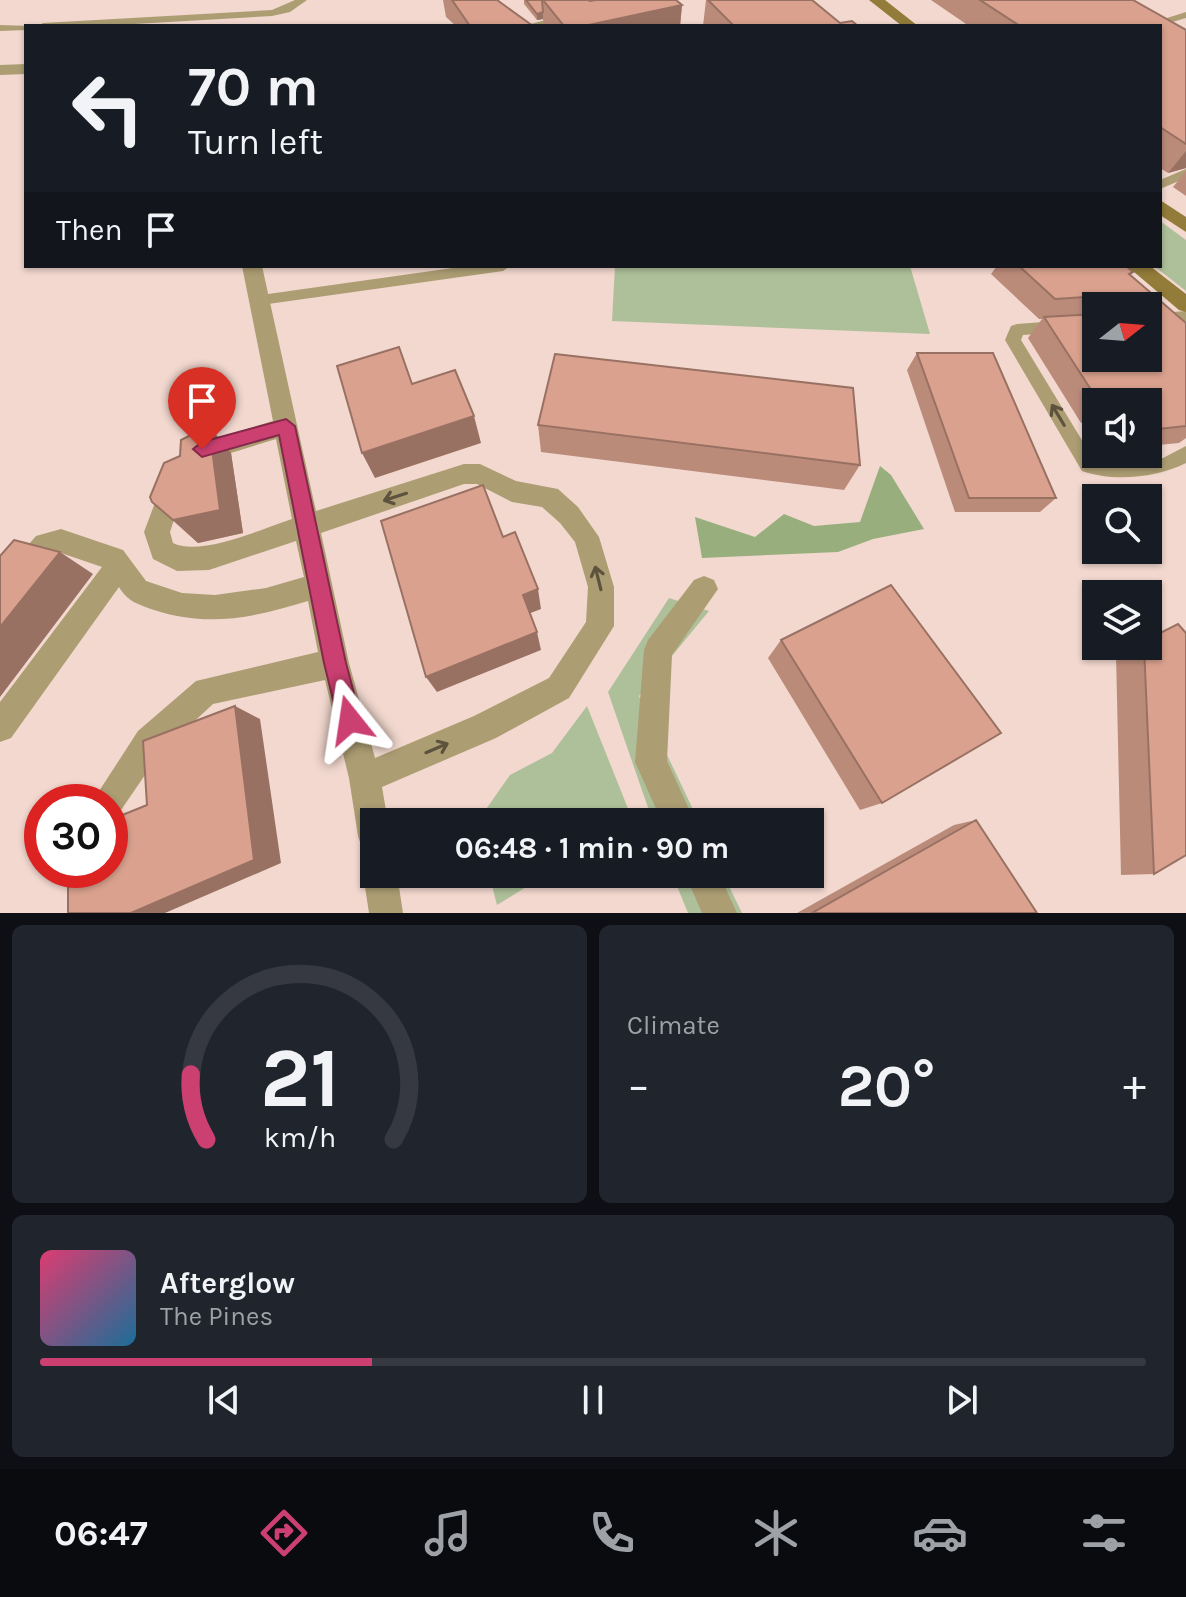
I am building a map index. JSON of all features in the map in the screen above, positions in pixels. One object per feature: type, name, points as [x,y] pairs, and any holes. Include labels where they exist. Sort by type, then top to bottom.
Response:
[{"type":"main road","points":[[876,0],[908,24]]},
{"type":"main road","points":[[1162,208],[1186,226]]},
{"type":"main road","points":[[1140,268],[1186,305]]},
{"type":"street","points":[[0,70],[24,69]]},
{"type":"street","points":[[253,268],[335,663],[365,778],[370,808]]},
{"type":"street","points":[[286,426],[202,449],[188,458],[173,485],[157,532],[162,551],[177,559],[209,558],[464,474],[480,474],[512,491],[549,497],[569,515],[586,537],[601,587],[600,626],[559,688],[485,727],[365,778]]},
{"type":"street","points":[[0,598],[45,544],[61,541],[114,559],[137,591],[182,606],[215,608],[266,601],[319,585]]},
{"type":"street","points":[[0,727],[119,565]]},
{"type":"street","points":[[672,808],[651,762],[658,650],[704,589]]},
{"type":"street","points":[[120,784],[149,742],[206,691],[335,663]]},
{"type":"street","points":[[382,888],[386,913]]},
{"type":"street","points":[[708,888],[720,913]]},
{"type":"lane","points":[[78,24],[272,13],[286,10],[302,0]]},
{"type":"lane","points":[[1154,24],[1186,15]]},
{"type":"lane","points":[[538,24],[571,17]]},
{"type":"lane","points":[[0,28],[24,27]]},
{"type":"lane","points":[[1162,184],[1186,173]]},
{"type":"lane","points":[[261,300],[489,268]]},
{"type":"lane","points":[[1162,319],[1186,317]]},
{"type":"lane","points":[[1082,325],[1017,330],[1013,340],[1088,466],[1100,470],[1165,465],[1186,454]]},
{"type":"green space","points":[[1162,222],[1186,240],[1186,291],[1157,268],[1162,268]]},
{"type":"green space","points":[[615,268],[911,268],[930,334],[612,321]]},
{"type":"green space","points":[[880,466],[891,475],[924,529],[873,539],[838,552],[702,558],[695,517],[755,537],[784,514],[814,526],[860,522]]},
{"type":"green space","points":[[669,598],[709,611],[639,696],[692,808],[648,808],[608,692]]},
{"type":"green space","points":[[587,706],[628,808],[487,808],[510,775],[552,753]]},
{"type":"green space","points":[[493,888],[524,888],[497,905]]},
{"type":"green space","points":[[678,888],[730,888],[742,913],[688,913]]},
{"type":"building","points":[[452,0],[497,0],[530,24],[469,24]]},
{"type":"building","points":[[526,0],[542,0],[543,12],[537,14]]},
{"type":"building","points":[[543,0],[676,0],[682,5],[593,24],[562,24]]},
{"type":"building","points":[[708,0],[812,0],[840,23],[852,21],[856,24],[732,24]]},
{"type":"building","points":[[980,0],[1133,0],[1186,30],[1186,144],[1162,128],[1162,24],[1017,24]]},
{"type":"building","points":[[1021,268],[1128,268],[1133,272],[1129,274],[1150,292],[1082,292],[1082,297],[1055,299]]},
{"type":"building","points":[[1162,302],[1186,323],[1186,426],[1162,429],[1162,388],[1090,388],[1044,317],[1082,315],[1082,372],[1162,372]]},
{"type":"building","points":[[399,347],[412,384],[455,370],[474,416],[362,453],[337,366]]},
{"type":"building","points":[[917,353],[993,353],[1056,498],[969,498]]},
{"type":"building","points":[[555,354],[853,388],[860,465],[538,425]]},
{"type":"building","points":[[209,426],[220,510],[173,520],[150,497],[164,463],[180,456],[181,440]]},
{"type":"building","points":[[483,485],[503,537],[515,532],[538,589],[523,595],[537,632],[426,677],[381,521]]},
{"type":"building","points":[[14,540],[60,552],[0,627],[0,556]]},
{"type":"building","points":[[891,585],[1001,733],[882,803],[781,640]]},
{"type":"building","points":[[1178,624],[1186,633],[1186,855],[1154,874],[1145,660],[1162,660],[1162,632]]},
{"type":"building","points":[[235,706],[254,860],[131,913],[68,913],[68,888],[128,888],[128,813],[147,805],[143,741]]},
{"type":"building","points":[[976,820],[1037,913],[812,913]]},
{"type":"route","points":[[202,449],[286,426],[335,663],[350,720]]}]
